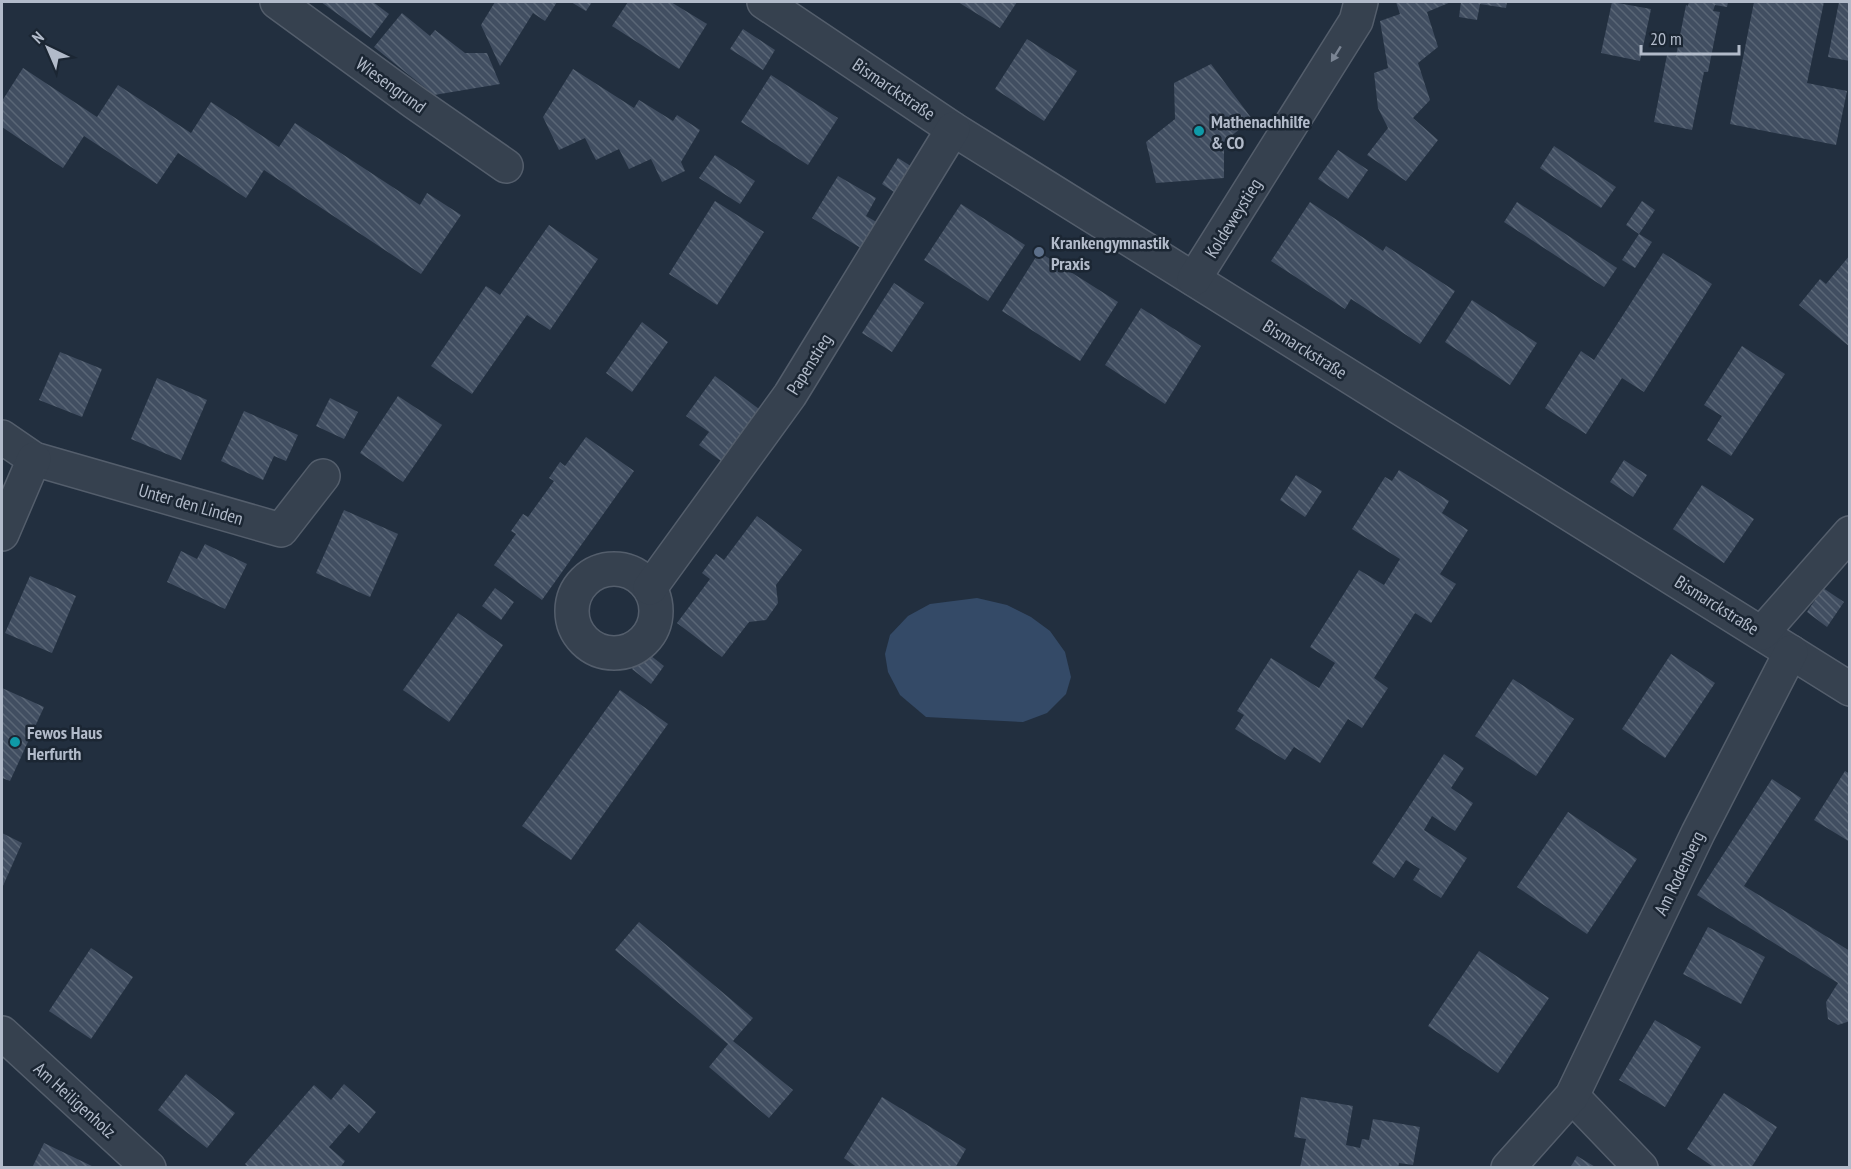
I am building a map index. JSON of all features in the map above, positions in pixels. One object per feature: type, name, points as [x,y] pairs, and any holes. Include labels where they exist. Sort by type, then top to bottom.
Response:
[{"type":"street","name":"Wiesengrund","points":[[277,2],[506,166]]},
{"type":"street","name":"Bismarckstraße","points":[[764,2],[953,129],[1850,689]]},
{"type":"street","name":"Koldeweystieg","points":[[1194,279],[1356,21],[1361,2]]},
{"type":"street","name":"Papenstieg","points":[[650,588],[790,395],[953,129]]},
{"type":"street","name":"Unter den Linden","points":[[2,437],[34,459],[281,530],[323,476]]},
{"type":"street","points":[[2,534],[34,459]]},
{"type":"street","points":[[1762,633],[1850,532]]},
{"type":"street","name":"Am Rodenberg","points":[[1508,1167],[1572,1096],[1698,833],[1791,652]]},
{"type":"street","name":"Am Heiligenholz","points":[[2,1033],[149,1167]]},
{"type":"street","points":[[1572,1096],[1641,1167]]},
{"type":"water","points":[[977,598],[1007,605],[1031,617],[1050,631],[1065,652],[1071,677],[1066,694],[1047,713],[1023,722],[926,717],[900,695],[888,672],[885,654],[890,635],[908,616],[930,604]]},
{"type":"building","points":[[321,2],[373,2],[389,14],[371,38]]},
{"type":"building","points":[[495,2],[557,2],[545,21],[533,13],[500,66],[481,25]]},
{"type":"building","points":[[571,2],[592,2],[586,11]]},
{"type":"building","points":[[628,2],[671,2],[707,24],[679,69],[612,26]]},
{"type":"building","points":[[958,2],[1017,2],[1000,28]]},
{"type":"building","points":[[1396,2],[1451,2],[1427,12],[1438,47],[1418,63],[1430,100],[1413,118],[1438,140],[1406,181],[1367,155],[1388,128],[1378,108],[1374,73],[1388,68],[1380,21],[1400,14]]},
{"type":"building","points":[[1461,2],[1507,2],[1506,8],[1480,4],[1477,20],[1459,17]]},
{"type":"building","points":[[1612,2],[1651,9],[1640,61],[1601,53]]},
{"type":"building","points":[[1689,2],[1728,2],[1727,7],[1715,5],[1713,11],[1720,12],[1708,72],[1704,72],[1692,130],[1654,122],[1667,55],[1676,56],[1686,5],[1688,6]]},
{"type":"building","points":[[1754,2],[1824,2],[1807,83],[1847,91],[1836,145],[1730,124]]},
{"type":"building","points":[[1839,2],[1850,2],[1850,61],[1828,57]]},
{"type":"building","points":[[402,13],[430,36],[435,30],[465,53],[487,53],[500,84],[434,95],[374,47]]},
{"type":"building","points":[[743,29],[775,50],[763,70],[730,49]]},
{"type":"building","points":[[1027,39],[1077,71],[1044,121],[995,89]]},
{"type":"building","name":"Mathenachhilfe & CO","points":[[1211,64],[1252,119],[1224,142],[1224,178],[1156,183],[1146,142],[1175,119],[1174,83]]},
{"type":"building","points":[[23,68],[97,117],[118,85],[191,133],[211,102],[279,147],[295,123],[420,205],[427,193],[461,215],[421,274],[264,170],[246,198],[178,153],[157,184],[84,136],[63,168],[2,127],[2,101]]},
{"type":"building","points":[[573,69],[634,108],[639,100],[673,121],[677,115],[700,130],[681,162],[685,171],[662,182],[651,159],[629,169],[619,149],[596,160],[585,138],[559,150],[543,117]]},
{"type":"building","points":[[771,75],[838,118],[808,165],[741,122]]},
{"type":"building","points":[[1554,146],[1616,187],[1601,208],[1540,168]]},
{"type":"building","points":[[1338,150],[1368,170],[1348,199],[1318,179]]},
{"type":"building","points":[[715,155],[755,181],[740,204],[699,178]]},
{"type":"building","points":[[898,158],[914,168],[897,194],[882,184]]},
{"type":"building","points":[[838,176],[876,198],[866,216],[880,224],[864,250],[812,218]]},
{"type":"building","points":[[715,201],[764,232],[717,305],[669,274]]},
{"type":"building","points":[[1642,201],[1655,210],[1639,234],[1626,225]]},
{"type":"building","points":[[1310,202],[1383,251],[1386,246],[1455,291],[1420,344],[1351,299],[1345,309],[1271,261]]},
{"type":"building","points":[[1517,202],[1617,268],[1604,287],[1504,222]]},
{"type":"building","points":[[961,204],[1025,245],[988,301],[924,260]]},
{"type":"building","points":[[549,225],[598,259],[550,330],[527,315],[472,394],[431,366],[486,286],[500,295]]},
{"type":"building","points":[[1639,234],[1652,242],[1635,268],[1622,260]]},
{"type":"building","points":[[1039,252],[1118,302],[1080,361],[1002,311]]},
{"type":"building","points":[[1663,253],[1712,284],[1644,392],[1622,378],[1586,434],[1545,408],[1581,351],[1594,360]]},
{"type":"building","points":[[1850,255],[1850,347],[1799,305],[1820,279],[1826,284]]},
{"type":"building","points":[[894,283],[924,303],[892,352],[862,333]]},
{"type":"building","points":[[1472,300],[1537,343],[1510,385],[1445,342]]},
{"type":"building","points":[[1141,308],[1201,346],[1165,404],[1105,365]]},
{"type":"building","points":[[642,322],[668,342],[632,392],[606,373]]},
{"type":"building","points":[[1742,346],[1785,374],[1731,456],[1707,440],[1722,416],[1704,405]]},
{"type":"building","points":[[60,352],[102,369],[82,417],[39,400]]},
{"type":"building","points":[[715,376],[759,409],[721,461],[699,445],[709,432],[686,416]]},
{"type":"building","points":[[157,378],[207,400],[181,460],[131,439]]},
{"type":"building","points":[[398,396],[442,425],[403,482],[360,453]]},
{"type":"building","points":[[330,398],[358,412],[344,439],[316,426]]},
{"type":"building","points":[[244,411],[298,435],[286,461],[274,456],[263,480],[221,461]]},
{"type":"building","points":[[586,437],[634,471],[542,600],[494,565],[516,534],[511,531],[523,514],[528,517],[554,481],[549,478],[560,462],[565,466]]},
{"type":"building","points":[[1624,460],[1647,475],[1633,497],[1610,482]]},
{"type":"building","points":[[1399,470],[1449,501],[1442,513],[1468,530],[1440,574],[1456,584],[1431,623],[1415,613],[1374,678],[1388,688],[1362,728],[1348,719],[1320,763],[1294,747],[1285,760],[1235,729],[1244,715],[1237,711],[1271,658],[1319,688],[1335,663],[1310,647],[1359,570],[1384,585],[1400,559],[1352,529],[1385,477],[1392,481]]},
{"type":"building","points":[[1296,475],[1322,491],[1305,517],[1280,500]]},
{"type":"building","points":[[1702,485],[1754,519],[1724,563],[1673,529]]},
{"type":"building","points":[[344,510],[398,534],[370,597],[316,573]]},
{"type":"building","points":[[757,516],[802,550],[776,585],[778,603],[766,620],[749,622],[722,657],[677,623],[710,579],[702,573],[716,554],[724,560]]},
{"type":"building","points":[[205,544],[247,564],[225,609],[167,582],[181,551],[197,559]]},
{"type":"building","points":[[30,576],[76,596],[52,653],[5,633]]},
{"type":"building","points":[[495,588],[514,602],[501,620],[482,606]]},
{"type":"building","points":[[1823,588],[1844,602],[1827,627],[1807,612]]},
{"type":"building","points":[[458,613],[503,645],[449,722],[403,690]]},
{"type":"building","points":[[646,652],[664,666],[651,684],[632,669]]},
{"type":"building","points":[[1671,654],[1715,683],[1665,758],[1622,729]]},
{"type":"building","points":[[1513,679],[1574,719],[1536,776],[1475,736]]},
{"type":"building","name":"Fewos Haus Herfurth","points":[[2,688],[44,707],[10,781],[2,778]]},
{"type":"building","points":[[620,690],[668,724],[571,860],[522,826]]},
{"type":"building","points":[[1444,754],[1464,768],[1451,788],[1473,803],[1455,831],[1432,816],[1424,830],[1467,858],[1441,898],[1413,880],[1420,869],[1406,860],[1394,878],[1372,863]]},
{"type":"building","points":[[1845,771],[1850,774],[1850,842],[1814,820]]},
{"type":"building","points":[[1772,779],[1801,798],[1744,886],[1850,951],[1850,1021],[1838,1025],[1828,1019],[1826,1002],[1838,983],[1697,895]]},
{"type":"building","points":[[1568,812],[1637,859],[1587,934],[1517,887]]},
{"type":"building","points":[[2,833],[22,843],[2,888]]},
{"type":"building","points":[[639,922],[753,1018],[733,1041],[793,1090],[769,1118],[709,1067],[728,1044],[615,950]]},
{"type":"building","points":[[1708,927],[1765,957],[1741,1004],[1683,974]]},
{"type":"building","points":[[91,948],[133,977],[91,1039],[49,1011]]},
{"type":"building","points":[[1479,951],[1549,998],[1498,1073],[1428,1026]]},
{"type":"building","points":[[1655,1020],[1701,1047],[1665,1107],[1619,1080]]},
{"type":"building","points":[[186,1074],[235,1113],[207,1148],[158,1110]]},
{"type":"building","points":[[344,1084],[376,1112],[359,1133],[349,1124],[329,1147],[345,1161],[340,1168],[249,1168],[245,1164],[314,1085],[331,1100]]},
{"type":"building","points":[[1724,1093],[1777,1127],[1751,1168],[1715,1168],[1687,1149]]},
{"type":"building","points":[[882,1097],[966,1149],[955,1168],[858,1168],[844,1158]]},
{"type":"building","points":[[1301,1097],[1353,1106],[1346,1145],[1360,1148],[1362,1139],[1369,1140],[1373,1119],[1420,1127],[1413,1165],[1399,1163],[1398,1168],[1300,1168],[1306,1139],[1294,1137]]},
{"type":"building","points":[[44,1143],[96,1168],[32,1168]]},
{"type":"building","points":[[1577,1156],[1597,1168],[1570,1168]]},
{"type":"place","name":"Mathenachhilfe & CO","points":[[1199,131]]},
{"type":"place","name":"Krankengymnastik Praxis","points":[[1039,252]]},
{"type":"place","name":"Fewos Haus Herfurth","points":[[15,742]]}]
